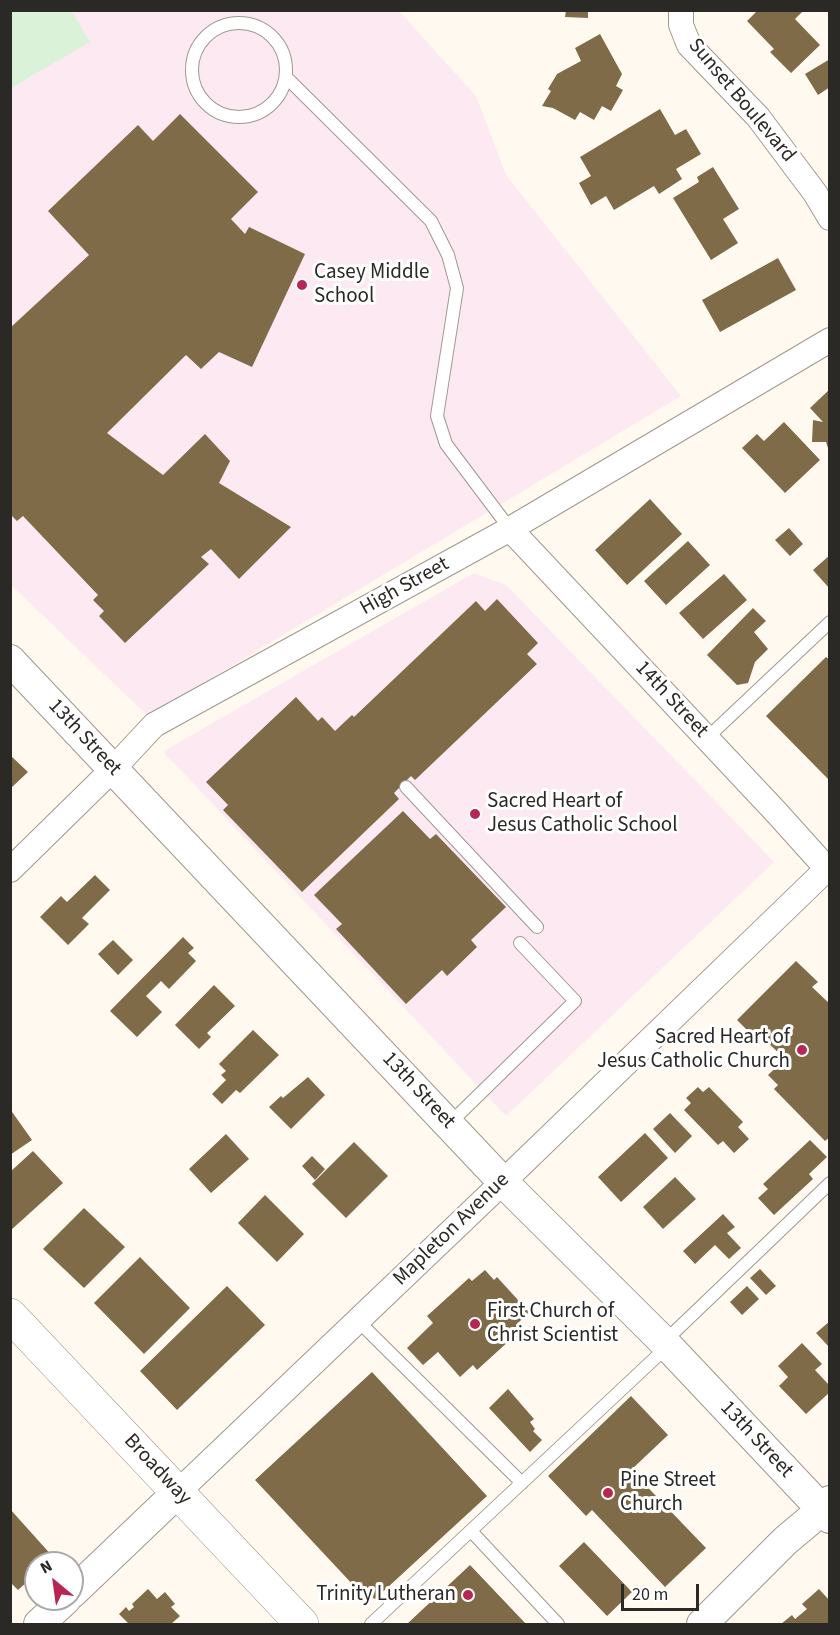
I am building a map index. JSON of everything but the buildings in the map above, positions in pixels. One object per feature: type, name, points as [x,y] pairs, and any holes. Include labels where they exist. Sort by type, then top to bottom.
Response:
[{"type":"main road","name":"Broadway","points":[[18,1328],[178,1492],[302,1624]]},
{"type":"street","name":"Sunset Boulevard","points":[[681,10],[681,25],[690,45],[758,117],[830,218]]},
{"type":"street","name":"High Street","points":[[10,870],[113,769],[154,725],[510,529],[830,340]]},
{"type":"street","name":"14th Street","points":[[510,529],[828,869]]},
{"type":"street","name":"13th Street","points":[[10,660],[503,1182],[827,1509]]},
{"type":"street","name":"Mapleton Avenue","points":[[84,1582],[828,869]]},
{"type":"street","points":[[702,1624],[785,1541],[827,1509]]},
{"type":"street","points":[[39,1624],[53,1611]]},
{"type":"lane","points":[[286,77],[282,92],[267,108],[247,117],[232,118],[218,114],[197,94],[191,78],[191,62],[197,46],[208,33],[222,25],[238,22],[255,25],[269,33],[280,45],[286,61],[286,77],[431,221],[448,255],[457,288],[437,416],[446,444],[510,529]]},
{"type":"lane","points":[[707,738],[830,622]]},
{"type":"lane","points":[[406,787],[537,927]]},
{"type":"lane","points":[[449,1124],[574,1001],[520,943]]},
{"type":"lane","points":[[371,1624],[522,1483],[830,1183]]},
{"type":"lane","points":[[358,1321],[522,1483]]},
{"type":"lane","points":[[471,1531],[558,1624]]},
{"type":"shaded area","name":"Casey Middle School","points":[[10,11],[399,11],[476,96],[506,175],[681,396],[148,716],[11,585]]},
{"type":"shaded area","name":"Sacred Heart of Jesus Catholic School","points":[[474,573],[506,585],[774,862],[506,1116],[165,755],[164,751]]},
{"type":"green space","points":[[11,10],[71,11],[90,42],[11,88]]},
{"type":"place","name":"Casey Middle School","points":[[302,285]]},
{"type":"place","name":"Sacred Heart of Jesus Catholic School","points":[[475,814]]},
{"type":"place","name":"Sacred Heart of Jesus Catholic Church","points":[[802,1050]]},
{"type":"place","name":"First Church of Christ Scientist","points":[[475,1324]]},
{"type":"place","name":"Pine Street Church","points":[[608,1493]]},
{"type":"place","name":"Trinity Lutheran","points":[[468,1595]]}]
